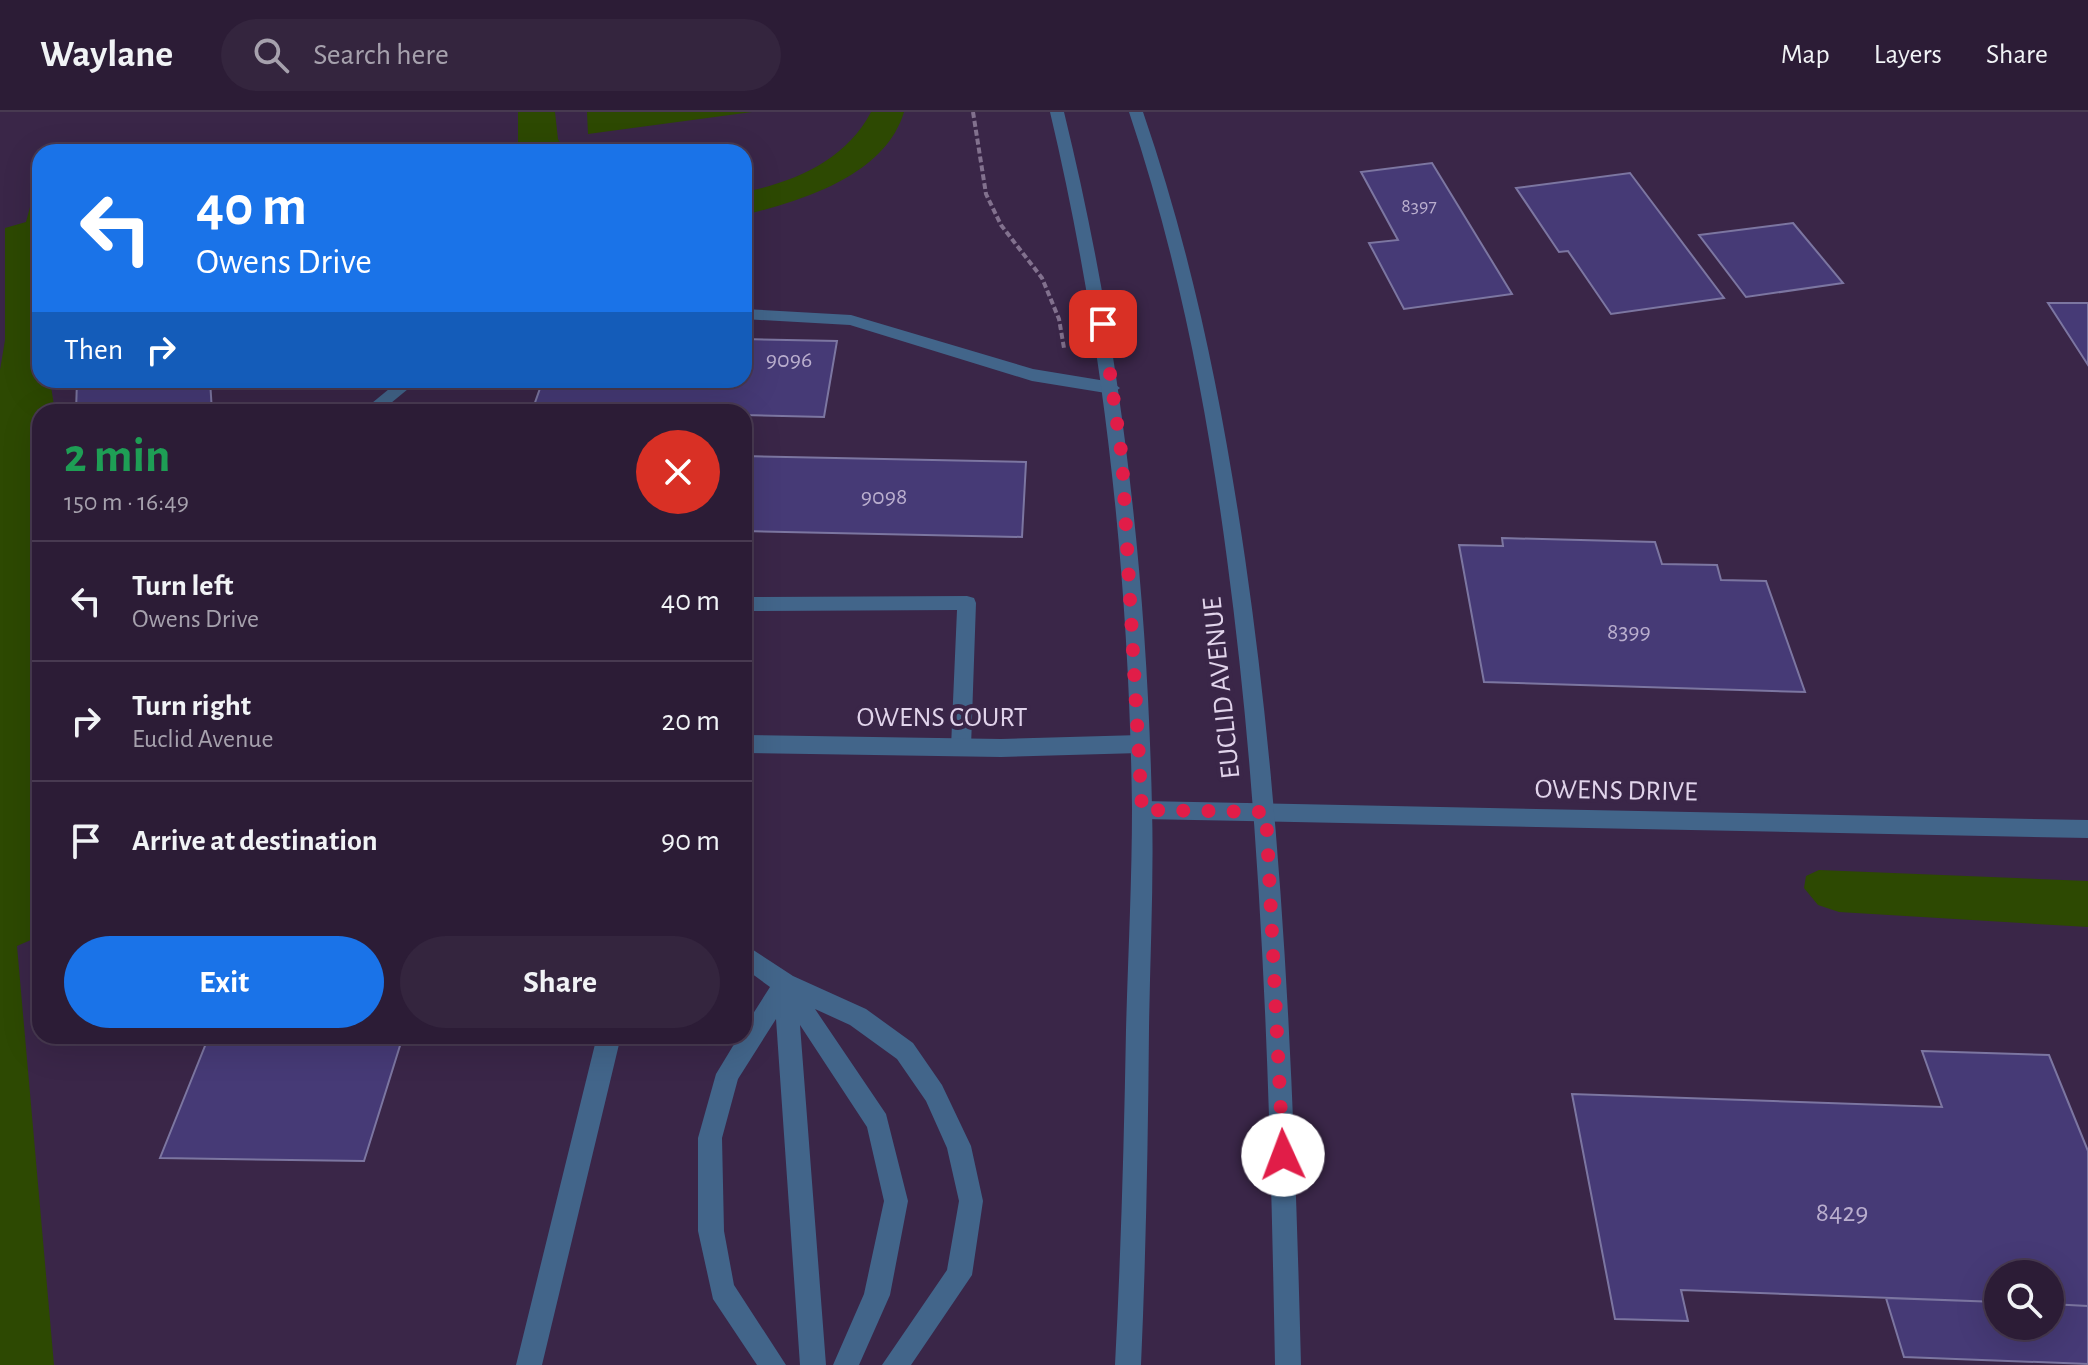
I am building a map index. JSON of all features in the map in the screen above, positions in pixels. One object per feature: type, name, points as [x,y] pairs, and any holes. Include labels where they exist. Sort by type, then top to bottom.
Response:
[{"type":"street","points":[[1057,112],[1077,190],[1103,324],[1122,458],[1140,744],[1142,810],[1134,1247],[1128,1365]]},
{"type":"street","name":"EUCLID AVENUE","points":[[1136,112],[1189,296],[1218,433],[1246,618],[1266,812],[1282,1128],[1288,1365]]},
{"type":"street","points":[[752,314],[851,320],[1032,375],[1112,388]]},
{"type":"street","points":[[380,404],[400,388]]},
{"type":"street","points":[[752,604],[967,603],[961,747]]},
{"type":"street","name":"OWENS COURT","points":[[752,744],[961,747],[1140,744]]},
{"type":"street","name":"OWENS DRIVE","points":[[1142,810],[2088,829]]},
{"type":"street","points":[[752,961],[785,984],[858,1017],[905,1051],[934,1093],[959,1146],[971,1201],[959,1275],[895,1365]]},
{"type":"street","points":[[752,1036],[785,984]]},
{"type":"street","points":[[785,984],[813,1365]]},
{"type":"street","points":[[785,984],[878,1122],[896,1201],[877,1295],[846,1365]]},
{"type":"street","points":[[529,1365],[607,1044]]},
{"type":"street","points":[[747,1044],[728,1074],[710,1138],[711,1231],[722,1290],[773,1365]]},
{"type":"path","points":[[973,112],[986,194],[1001,225],[1028,258],[1051,296],[1062,332],[1068,380]]},
{"type":"green space","points":[[518,112],[555,112],[561,144],[518,144]]},
{"type":"green space","points":[[587,112],[752,112],[588,134]]},
{"type":"green space","points":[[871,112],[904,112],[894,134],[879,153],[860,169],[815,193],[752,213],[752,190],[782,182],[817,166],[833,156],[860,129]]},
{"type":"green space","points":[[30,207],[32,388],[51,388],[54,404],[32,404],[32,939],[17,946],[54,1365],[0,1365],[0,370],[5,340],[5,228],[26,222]]},
{"type":"green space","points":[[1819,870],[2088,881],[2088,927],[1839,912],[1818,905],[1804,888],[1806,876]]},
{"type":"building","points":[[1432,163],[1512,294],[1404,309],[1369,243],[1398,240],[1361,172]]},
{"type":"building","points":[[1630,173],[1724,298],[1611,314],[1568,251],[1559,252],[1516,188]]},
{"type":"building","points":[[1793,223],[1843,283],[1746,297],[1699,235]]},
{"type":"building","points":[[2048,303],[2088,303],[2088,365]]},
{"type":"building","points":[[752,339],[837,341],[824,417],[752,415],[752,404],[534,404],[540,388],[752,388]]},
{"type":"building","points":[[77,388],[210,388],[212,404],[76,404]]},
{"type":"building","points":[[752,456],[1026,462],[1022,537],[752,531]]},
{"type":"building","points":[[1502,538],[1655,542],[1662,564],[1717,565],[1721,580],[1766,581],[1805,692],[1484,682],[1459,545],[1503,546]]},
{"type":"building","points":[[206,1044],[401,1044],[364,1161],[160,1158]]},
{"type":"building","points":[[1922,1051],[2049,1055],[2088,1151],[2088,1306],[2064,1305],[2064,1260],[1984,1260],[1984,1301],[1681,1290],[1688,1321],[1615,1319],[1572,1094],[1942,1107]]},
{"type":"building","points":[[1886,1298],[1984,1302],[1984,1340],[2064,1340],[2064,1305],[2088,1306],[2088,1364],[1904,1357]]},
{"type":"route","points":[[1103,324],[1122,458],[1142,810],[1266,812],[1283,1155]]}]
